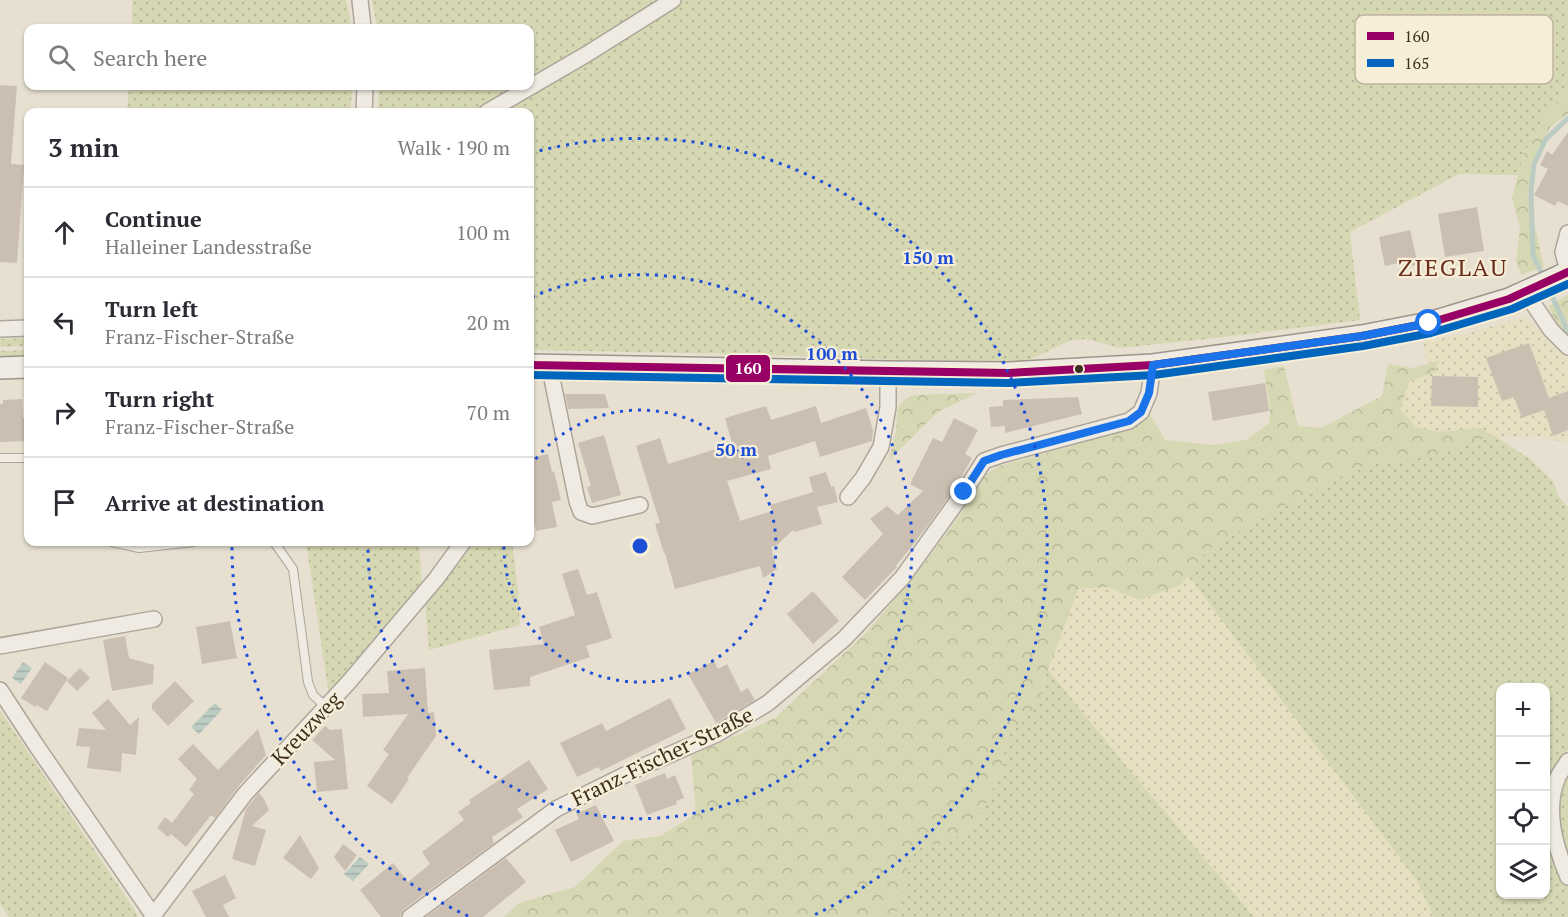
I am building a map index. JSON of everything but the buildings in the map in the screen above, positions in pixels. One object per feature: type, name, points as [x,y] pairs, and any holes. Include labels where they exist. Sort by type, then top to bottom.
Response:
[{"type":"main road","points":[[539,364],[1009,373],[1153,365],[1362,336],[1429,323],[1509,299],[1565,274]]},
{"type":"main road","points":[[0,368],[24,367]]},
{"type":"street","points":[[360,0],[363,24]]},
{"type":"street","points":[[534,85],[673,0]]},
{"type":"street","points":[[364,108],[365,90]]},
{"type":"street","points":[[494,108],[525,90]]},
{"type":"street","points":[[1565,274],[1563,252],[1568,233]]},
{"type":"street","points":[[1529,291],[1551,330],[1568,347]]},
{"type":"street","points":[[0,329],[24,328]]},
{"type":"street","points":[[539,364],[581,512],[592,516],[640,505]]},
{"type":"street","name":"Franz-Fischer-Straße","points":[[410,917],[556,809],[639,768],[717,734],[768,702],[844,639],[902,578],[984,461],[1129,421],[1141,412],[1149,393],[1153,365]]},
{"type":"street","points":[[848,497],[863,478],[881,447],[888,407],[888,372]]},
{"type":"street","name":"Kreuzweg","points":[[153,916],[245,794],[348,683],[436,579],[460,546]]},
{"type":"street","points":[[0,646],[154,619]]},
{"type":"street","points":[[0,690],[153,916]]},
{"type":"street","points":[[1568,761],[1558,778],[1551,807],[1553,835],[1568,877]]},
{"type":"lane","points":[[0,458],[24,458]]},
{"type":"lane","points":[[130,546],[139,548],[157,546]]},
{"type":"lane","points":[[277,546],[293,569],[308,682],[313,694],[326,707]]},
{"type":"shaded area","points":[[1524,317],[1568,354],[1568,443],[1536,436],[1498,438],[1480,428],[1439,432],[1415,427],[1400,409],[1409,382],[1433,372],[1439,360],[1427,364],[1423,342],[1462,335]]},
{"type":"shaded area","points":[[1188,575],[1417,881],[1434,917],[1254,917],[1048,670],[1078,589],[1108,587],[1139,600],[1181,585]]},
{"type":"shaded area","points":[[23,662],[32,668],[21,684],[12,678]]},
{"type":"shaded area","points":[[215,703],[222,710],[199,734],[191,727]]},
{"type":"shaded area","points":[[360,857],[369,864],[353,881],[344,874]]},
{"type":"green space","points":[[132,0],[346,0],[351,24],[132,24]]},
{"type":"green space","points":[[372,0],[663,0],[534,81],[534,24],[376,24]]},
{"type":"green space","points":[[682,0],[1568,0],[1568,85],[1561,98],[1543,115],[1538,131],[1524,153],[1519,175],[1459,174],[1350,232],[1360,320],[1120,348],[1087,339],[1071,340],[1027,361],[534,350],[534,108],[509,108],[606,50]]},
{"type":"green space","points":[[1568,85],[1568,114],[1550,127],[1536,163],[1528,194],[1544,267],[1521,275],[1516,260],[1520,228],[1512,198],[1524,153],[1538,131],[1543,115],[1561,98]]},
{"type":"green space","points":[[129,90],[353,90],[350,108],[127,108]]},
{"type":"green space","points":[[379,90],[518,90],[488,108],[378,108]]},
{"type":"green space","points":[[1568,295],[1568,336],[1556,324],[1549,306]]},
{"type":"green space","points":[[24,338],[24,346],[0,347],[0,339]]},
{"type":"green space","points":[[24,350],[24,358],[0,358],[0,351]]},
{"type":"green space","points":[[1440,360],[1434,372],[1409,382],[1400,409],[1416,427],[1439,432],[1480,428],[1498,438],[1467,441],[1440,456],[1390,461],[1358,468],[1255,521],[1205,552],[1181,585],[1139,600],[1108,587],[1078,589],[1044,681],[1042,701],[1007,738],[1001,771],[972,833],[911,851],[900,908],[892,917],[504,917],[519,903],[575,887],[623,841],[660,836],[696,814],[691,756],[775,718],[865,634],[917,573],[960,515],[986,474],[999,466],[1125,431],[1138,425],[1150,414],[1165,440],[1214,445],[1246,440],[1269,423],[1270,412],[1264,370],[1284,366],[1298,426],[1321,428],[1382,396],[1388,364],[1413,368]]},
{"type":"green space","points":[[977,393],[938,412],[889,460],[898,410],[902,402],[913,395]]},
{"type":"green space","points":[[1498,438],[1530,459],[1553,481],[1559,497],[1568,507],[1568,749],[1554,774],[1550,793],[1550,683],[1496,683],[1496,899],[1550,899],[1550,846],[1553,861],[1568,885],[1568,917],[1434,917],[1417,881],[1188,575],[1205,552],[1255,521],[1358,468],[1390,461],[1440,456],[1467,441]]},
{"type":"green space","points":[[307,546],[419,546],[422,585],[329,695]]},
{"type":"green space","points":[[471,546],[512,546],[520,625],[429,650],[425,600],[454,570]]},
{"type":"green space","points":[[1048,670],[1254,917],[892,917],[900,908],[911,851],[972,833],[1001,771],[1007,738],[1042,701],[1044,681]]},
{"type":"green space","points":[[0,710],[138,917],[9,917],[0,904]]},
{"type":"green space","points":[[1568,773],[1568,856],[1560,836],[1557,798]]},
{"type":"waterway","points":[[1544,278],[1533,255],[1531,192],[1534,164],[1546,139],[1568,118]]},
{"type":"waterway","points":[[1548,287],[1568,332]]},
{"type":"transit line","name":"160","points":[[534,365],[1009,373],[1153,365],[1362,336],[1429,323],[1509,299],[1568,272]]},
{"type":"transit line","name":"165","points":[[534,375],[1009,383],[1154,375],[1363,346],[1431,333],[1512,309],[1568,284]]},
{"type":"district","name":"ZIEGLAU","points":[[1453,267]]},
{"type":"route","points":[[964,492],[984,461],[1129,421],[1141,412],[1149,393],[1153,365],[1362,336],[1429,323]]}]
